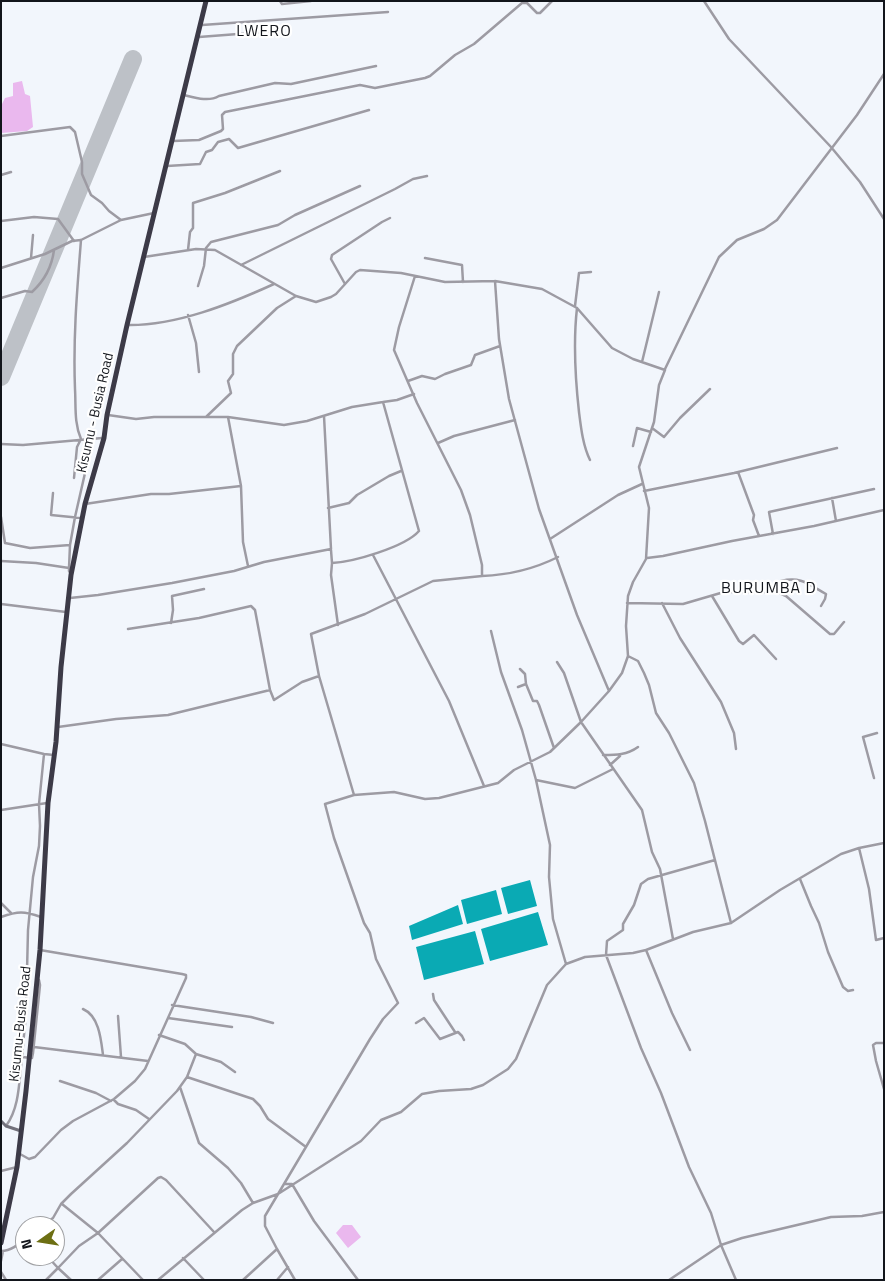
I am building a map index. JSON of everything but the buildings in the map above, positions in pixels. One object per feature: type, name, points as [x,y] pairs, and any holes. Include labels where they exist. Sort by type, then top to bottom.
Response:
[{"type":"highway","name":"Kisumu - Busia Road","points":[[47,837],[48,803],[58,728],[66,612],[71,575],[85,504],[104,438],[107,415],[127,325],[206,1]]},
{"type":"highway","name":"Kisumu-Busia Road","points":[[1,1243],[17,1167],[22,1131],[40,950],[47,837]]},
{"type":"street","points":[[280,1],[282,4],[308,1]]},
{"type":"street","points":[[172,141],[199,140],[221,131],[223,129],[223,113],[225,112],[360,85],[375,88],[425,78],[454,56],[474,44],[522,4],[527,3],[537,13],[540,13],[552,1]]},
{"type":"street","points":[[704,1],[729,39],[830,147],[860,182],[884,219]]},
{"type":"street","points":[[200,26],[388,12]]},
{"type":"street","points":[[197,37],[276,32]]},
{"type":"street","points":[[183,95],[214,99],[219,96],[275,83],[291,84],[376,66]]},
{"type":"street","points":[[295,1280],[268,1234],[264,1221],[265,1216],[370,1039],[383,1019],[398,1003],[376,959],[370,933],[364,923],[334,838],[325,804],[354,794],[394,792],[425,799],[439,798],[502,781],[514,770],[550,752],[609,691],[622,673],[628,656],[627,603],[633,582],[647,558],[649,508],[639,467],[656,412],[659,385],[665,370],[719,256],[737,240],[764,229],[777,220],[830,147],[866,102],[884,74]]},
{"type":"street","points":[[165,166],[200,164],[204,154],[212,150],[218,142],[229,139],[238,148],[369,110]]},
{"type":"street","points":[[1,136],[70,126],[75,132],[82,162],[82,174],[91,195],[102,202],[109,211],[121,220]]},
{"type":"street","points":[[188,250],[190,232],[193,228],[193,203],[226,193],[280,171]]},
{"type":"street","points":[[1,175],[11,172]]},
{"type":"street","points":[[241,265],[413,179],[427,176]]},
{"type":"street","points":[[198,286],[204,266],[206,248],[211,242],[278,225],[295,215],[360,186]]},
{"type":"street","points":[[1,268],[81,240],[121,220],[155,213]]},
{"type":"street","points":[[1,221],[34,217],[58,218],[74,241]]},
{"type":"street","points":[[345,284],[331,259],[332,255],[390,218]]},
{"type":"street","points":[[31,258],[33,234]]},
{"type":"street","points":[[74,478],[77,446],[81,439],[76,422],[74,344],[77,276],[81,240]]},
{"type":"street","points":[[144,257],[206,248],[216,250],[296,296],[316,302],[336,294],[360,270],[401,273],[445,282],[495,281],[542,289],[576,307],[612,348],[622,354],[665,370]]},
{"type":"street","points":[[1,298],[32,292],[41,284],[54,250]]},
{"type":"street","points":[[425,258],[462,265],[463,282]]},
{"type":"street","points":[[590,460],[584,444],[575,374],[574,344],[579,273],[591,272]]},
{"type":"street","points":[[415,276],[393,348],[461,490],[470,515],[482,565],[482,576]]},
{"type":"street","points":[[495,281],[500,346],[509,399],[539,509],[558,557],[577,615],[609,691]]},
{"type":"street","points":[[127,325],[154,324],[225,305],[274,284]]},
{"type":"street","points":[[642,362],[659,292]]},
{"type":"street","points":[[206,417],[231,393],[228,381],[233,374],[233,354],[237,346],[277,308],[296,296]]},
{"type":"street","points":[[188,315],[196,343],[199,372]]},
{"type":"street","points":[[408,381],[422,376],[432,379],[439,378],[471,365],[475,355],[500,346]]},
{"type":"street","points":[[633,446],[637,428],[651,430],[664,437],[680,418],[710,389]]},
{"type":"street","points":[[107,415],[136,418],[228,417],[294,424],[352,407],[397,400],[414,394]]},
{"type":"street","points":[[332,563],[373,554],[416,536],[419,532],[383,402]]},
{"type":"street","points":[[324,416],[332,563],[331,575],[338,625]]},
{"type":"street","points":[[228,417],[241,486],[243,542],[248,566]]},
{"type":"street","points":[[438,443],[454,436],[515,420]]},
{"type":"street","points":[[71,575],[68,571],[70,545],[93,438]]},
{"type":"street","points":[[1,444],[22,445],[104,438]]},
{"type":"street","points":[[644,491],[738,472],[837,448]]},
{"type":"street","points":[[328,508],[349,503],[357,495],[389,476],[402,471]]},
{"type":"street","points":[[738,472],[754,515],[753,520],[759,536]]},
{"type":"street","points":[[550,538],[618,495],[642,484]]},
{"type":"street","points":[[85,504],[151,494],[169,494],[241,486]]},
{"type":"street","points":[[773,534],[769,512],[874,489]]},
{"type":"street","points":[[53,493],[51,514],[82,518]]},
{"type":"street","points":[[832,498],[836,521]]},
{"type":"street","points":[[647,558],[884,510]]},
{"type":"street","points":[[1,517],[5,543],[30,548],[77,546]]},
{"type":"street","points":[[68,598],[172,583],[330,549]]},
{"type":"street","points":[[373,554],[449,702],[484,786]]},
{"type":"street","points":[[354,794],[319,676],[311,634],[338,625],[433,581],[504,575],[528,570],[558,557]]},
{"type":"street","points":[[1,560],[69,568]]},
{"type":"street","points":[[782,593],[782,581],[793,578],[803,581],[826,594],[821,606]]},
{"type":"street","points":[[171,622],[173,610],[172,596],[204,589]]},
{"type":"street","points":[[627,603],[683,604],[724,592],[777,592],[782,593],[809,614],[830,634],[834,634],[844,622]]},
{"type":"street","points":[[712,596],[743,644],[754,635],[776,659]]},
{"type":"street","points":[[662,603],[688,651],[721,702],[734,733],[736,749]]},
{"type":"street","points":[[1,604],[66,612]]},
{"type":"street","points":[[128,629],[253,607],[270,690],[275,700],[302,682],[319,676]]},
{"type":"street","points":[[491,631],[500,672],[536,780],[550,845],[549,877],[553,919],[566,964]]},
{"type":"street","points":[[628,656],[638,661],[649,685],[656,713],[669,734],[684,766],[691,775],[731,923]]},
{"type":"street","points":[[557,662],[564,673],[581,722],[642,810],[651,847],[660,869],[672,939]]},
{"type":"street","points":[[520,669],[525,674],[526,684],[533,701],[537,701],[540,705],[554,748]]},
{"type":"street","points":[[518,686],[526,684]]},
{"type":"street","points":[[58,728],[116,719],[168,714],[270,690]]},
{"type":"street","points":[[874,778],[863,736],[877,733]]},
{"type":"street","points":[[1,744],[54,755]]},
{"type":"street","points":[[603,755],[617,756],[638,747]]},
{"type":"street","points":[[6,1126],[13,1116],[17,1099],[22,1057],[26,1013],[30,912],[39,846],[39,804],[44,754]]},
{"type":"street","points":[[610,765],[623,754]]},
{"type":"street","points":[[536,780],[575,788],[613,769]]},
{"type":"street","points":[[1,810],[48,803]]},
{"type":"street","points":[[158,1280],[242,1210],[253,1203],[278,1194],[350,1149],[361,1141],[381,1120],[401,1112],[422,1094],[471,1089],[483,1085],[508,1069],[516,1059],[547,985],[566,964],[585,957],[646,950],[693,932],[731,923],[780,890],[841,854],[884,843]]},
{"type":"street","points":[[859,848],[869,889],[876,940],[884,938]]},
{"type":"street","points":[[715,860],[648,879],[641,884],[631,914],[626,917],[622,932],[607,941],[606,955],[641,1048],[711,1213],[721,1245],[736,1280]]},
{"type":"street","points":[[800,879],[818,919],[828,952],[843,987],[848,991],[853,990]]},
{"type":"street","points":[[1,903],[11,913]]},
{"type":"street","points":[[1,917],[18,912],[30,912],[41,917]]},
{"type":"street","points":[[18,1153],[29,1158],[36,1157],[61,1130],[73,1121],[112,1100],[135,1081],[145,1069],[172,1005],[186,978],[186,976],[40,950]]},
{"type":"street","points":[[646,950],[672,1013],[690,1050]]},
{"type":"street","points":[[22,1057],[32,1058],[40,984],[39,980],[37,980]]},
{"type":"street","points":[[433,994],[434,1000],[455,1032],[458,1032],[464,1040]]},
{"type":"street","points":[[172,1005],[252,1017],[273,1023]]},
{"type":"street","points":[[82,1009],[90,1012],[98,1027],[103,1055]]},
{"type":"street","points":[[118,1016],[121,1057]]},
{"type":"street","points":[[168,1018],[232,1027]]},
{"type":"street","points":[[416,1023],[424,1018],[440,1040],[455,1032]]},
{"type":"street","points":[[159,1035],[185,1044],[196,1054],[221,1062],[235,1072]]},
{"type":"street","points":[[884,1043],[873,1045],[884,1090]]},
{"type":"street","points":[[34,1047],[148,1061]]},
{"type":"street","points":[[55,1216],[62,1204],[127,1143],[180,1087],[187,1077],[196,1054]]},
{"type":"street","points":[[187,1077],[253,1100],[260,1106],[268,1119],[306,1147]]},
{"type":"street","points":[[60,1081],[96,1093],[118,1104],[136,1110],[149,1120]]},
{"type":"street","points":[[180,1087],[199,1143],[228,1168],[241,1183],[253,1203]]},
{"type":"street","points":[[1,1121],[6,1126],[22,1131]]},
{"type":"street","points":[[1,1171],[17,1167]]},
{"type":"street","points":[[46,1280],[79,1246],[98,1233],[153,1181],[161,1177],[166,1180],[214,1232]]},
{"type":"street","points":[[284,1184],[292,1184]]},
{"type":"street","points":[[292,1184],[314,1221],[358,1280]]},
{"type":"street","points":[[62,1204],[98,1233],[143,1280]]},
{"type":"street","points":[[669,1280],[721,1245],[804,1222],[831,1217],[862,1216],[884,1212]]},
{"type":"street","points":[[1,1261],[2,1251],[15,1246]]},
{"type":"street","points":[[243,1280],[277,1249]]},
{"type":"street","points":[[98,1280],[122,1258]]},
{"type":"street","points":[[183,1258],[204,1280]]},
{"type":"street","points":[[277,1280],[288,1267]]},
{"type":"street","points":[[58,1268],[70,1280]]},
{"type":"street","points":[[1,1272],[6,1280]]},
{"type":"street","points":[[162,1276],[166,1280]]},
{"type":"shaded area","points":[[22,81],[25,94],[30,96],[33,127],[27,131],[1,133],[1,106],[5,98],[13,96],[13,83]]},
{"type":"shaded area","points":[[343,1225],[352,1225],[361,1237],[348,1248],[336,1233]]},
{"type":"water","points":[[530,880],[537,906],[508,914],[501,888]]},
{"type":"water","points":[[496,890],[502,914],[467,924],[461,900]]},
{"type":"water","points":[[458,905],[463,924],[412,940],[409,926]]},
{"type":"water","points":[[538,912],[548,945],[490,961],[481,929]]},
{"type":"water","points":[[475,931],[484,964],[424,980],[416,947]]},
{"type":"runway","points":[[1,377],[133,59]]},
{"type":"district","name":"LWERO","points":[[264,32]]},
{"type":"district","name":"BURUMBA D","points":[[769,589]]}]
